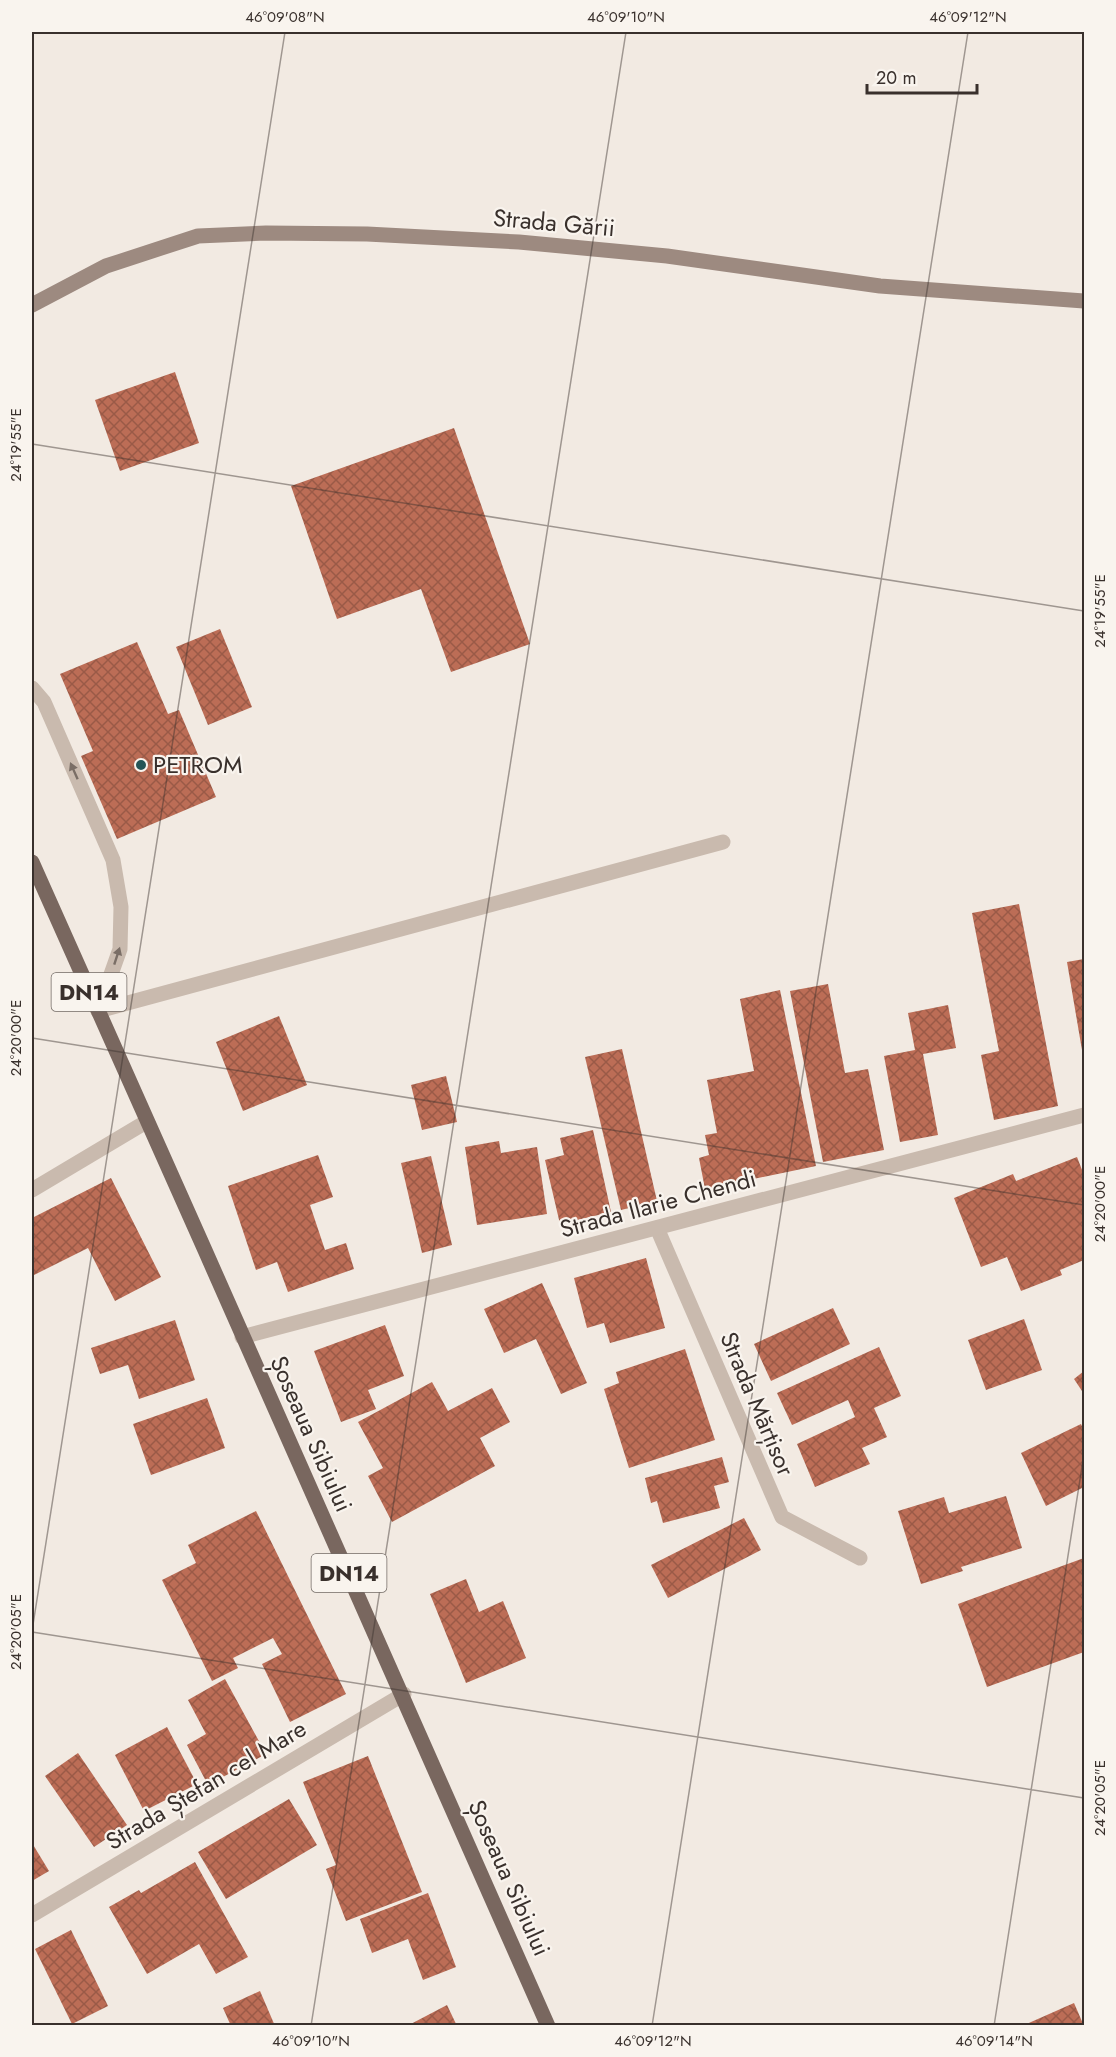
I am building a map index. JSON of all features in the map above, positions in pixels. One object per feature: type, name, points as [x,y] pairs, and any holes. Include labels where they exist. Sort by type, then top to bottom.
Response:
[{"type":"main road","name":"Strada Gării","points":[[32,305],[106,266],[198,236],[266,233],[367,234],[519,242],[667,256],[880,286],[1084,301]]},
{"type":"main road","name":"Șoseaua Sibiului","points":[[32,862],[242,1337],[404,1694],[548,2025]]},
{"type":"street","points":[[32,687],[44,702],[113,860],[122,907],[120,949],[98,1011]]},
{"type":"street","points":[[98,1011],[723,842]]},
{"type":"street","name":"Strada Ilarie Chendi","points":[[242,1337],[1084,1115]]},
{"type":"street","points":[[32,1190],[146,1122]]},
{"type":"street","name":"Strada Mărțisor","points":[[657,1228],[782,1517],[860,1558]]},
{"type":"street","name":"Strada Ștefan cel Mare","points":[[32,1915],[404,1694]]},
{"type":"building","points":[[175,372],[199,443],[120,471],[95,400]]},
{"type":"building","points":[[454,428],[530,644],[451,672],[421,589],[337,619],[291,486]]},
{"type":"building","points":[[220,629],[252,707],[208,725],[176,647]]},
{"type":"building","points":[[137,642],[168,714],[179,710],[216,797],[117,839],[81,756],[93,751],[60,674]]},
{"type":"building","points":[[1019,904],[1058,1106],[994,1120],[981,1055],[999,1051],[972,913]]},
{"type":"building","points":[[1084,959],[1084,1056],[1083,1056],[1067,962]]},
{"type":"building","points":[[828,984],[845,1073],[868,1069],[884,1150],[823,1162],[790,991]]},
{"type":"building","points":[[780,990],[816,1166],[705,1189],[699,1158],[709,1155],[705,1135],[717,1133],[707,1080],[754,1071],[740,999]]},
{"type":"building","points":[[948,1005],[956,1048],[923,1054],[938,1135],[900,1142],[884,1056],[915,1050],[908,1013]]},
{"type":"building","points":[[279,1016],[307,1085],[243,1111],[216,1042]]},
{"type":"building","points":[[622,1049],[657,1201],[621,1210],[585,1057]]},
{"type":"building","points":[[446,1076],[457,1122],[422,1130],[411,1085]]},
{"type":"building","points":[[593,1130],[611,1212],[560,1224],[545,1160],[564,1155],[560,1138]]},
{"type":"building","points":[[499,1141],[501,1153],[537,1147],[547,1214],[477,1225],[465,1147]]},
{"type":"building","points":[[318,1155],[333,1197],[310,1205],[325,1250],[346,1243],[354,1269],[288,1292],[277,1262],[256,1270],[228,1186]]},
{"type":"building","points":[[431,1156],[452,1245],[422,1253],[401,1163]]},
{"type":"building","points":[[1077,1157],[1084,1175],[1084,1260],[1060,1270],[1062,1275],[1021,1291],[1007,1257],[981,1267],[954,1198],[1013,1174],[1016,1181]]},
{"type":"building","points":[[111,1178],[161,1277],[115,1301],[88,1248],[32,1276],[32,1218]]},
{"type":"building","points":[[646,1258],[665,1328],[610,1343],[604,1323],[587,1328],[574,1278]]},
{"type":"building","points":[[542,1283],[587,1383],[561,1394],[536,1339],[504,1353],[484,1309]]},
{"type":"building","points":[[833,1308],[850,1344],[771,1381],[754,1344]]},
{"type":"building","points":[[1024,1319],[1042,1370],[986,1390],[968,1340]]},
{"type":"building","points":[[175,1320],[195,1380],[139,1399],[128,1365],[100,1374],[91,1348]]},
{"type":"building","points":[[385,1325],[404,1376],[368,1390],[376,1409],[341,1422],[314,1351]]},
{"type":"building","points":[[879,1347],[901,1396],[874,1408],[887,1437],[862,1448],[870,1464],[815,1487],[797,1444],[855,1417],[848,1400],[792,1425],[777,1393]]},
{"type":"building","points":[[685,1349],[715,1440],[629,1468],[604,1389],[619,1383],[616,1372]]},
{"type":"building","points":[[1084,1371],[1084,1394],[1074,1379]]},
{"type":"building","points":[[432,1382],[448,1411],[492,1388],[510,1422],[480,1438],[495,1466],[392,1522],[368,1476],[383,1468],[358,1422]]},
{"type":"building","points":[[207,1398],[225,1448],[151,1475],[133,1424]]},
{"type":"building","points":[[1081,1424],[1084,1431],[1084,1487],[1046,1506],[1021,1453]]},
{"type":"building","points":[[722,1457],[729,1482],[714,1486],[720,1508],[663,1523],[657,1501],[651,1503],[645,1478]]},
{"type":"building","points":[[1006,1496],[1022,1548],[961,1567],[963,1571],[921,1584],[898,1511],[944,1497],[949,1513]]},
{"type":"building","points":[[256,1511],[346,1694],[290,1722],[262,1664],[282,1654],[273,1638],[233,1658],[238,1668],[212,1681],[162,1580],[196,1563],[188,1545]]},
{"type":"building","points":[[744,1518],[761,1550],[668,1598],[651,1565]]},
{"type":"building","points":[[1084,1558],[1084,1652],[987,1687],[958,1604]]},
{"type":"building","points":[[466,1579],[479,1612],[503,1601],[526,1658],[466,1683],[430,1594]]},
{"type":"building","points":[[225,1679],[266,1754],[208,1785],[187,1745],[206,1734],[188,1700]]},
{"type":"building","points":[[167,1727],[197,1784],[144,1811],[115,1755]]},
{"type":"building","points":[[78,1753],[127,1825],[94,1847],[45,1776]]},
{"type":"building","points":[[368,1756],[422,1892],[346,1921],[326,1869],[336,1865],[303,1782]]},
{"type":"building","points":[[289,1799],[317,1845],[226,1899],[198,1852]]},
{"type":"building","points":[[32,1843],[49,1871],[32,1881]]},
{"type":"building","points":[[195,1862],[248,1957],[216,1974],[199,1944],[147,1974],[109,1907],[139,1890],[141,1893]]},
{"type":"building","points":[[428,1893],[456,1967],[423,1980],[408,1939],[372,1953],[360,1919]]},
{"type":"building","points":[[71,1930],[108,2006],[72,2024],[35,1949]]},
{"type":"building","points":[[260,1991],[275,2026],[231,2026],[223,2008]]},
{"type":"building","points":[[1074,2003],[1084,2026],[1022,2026]]},
{"type":"building","points":[[447,2005],[457,2026],[407,2026]]},
{"type":"place","name":"PETROM","points":[[141,765]]}]
